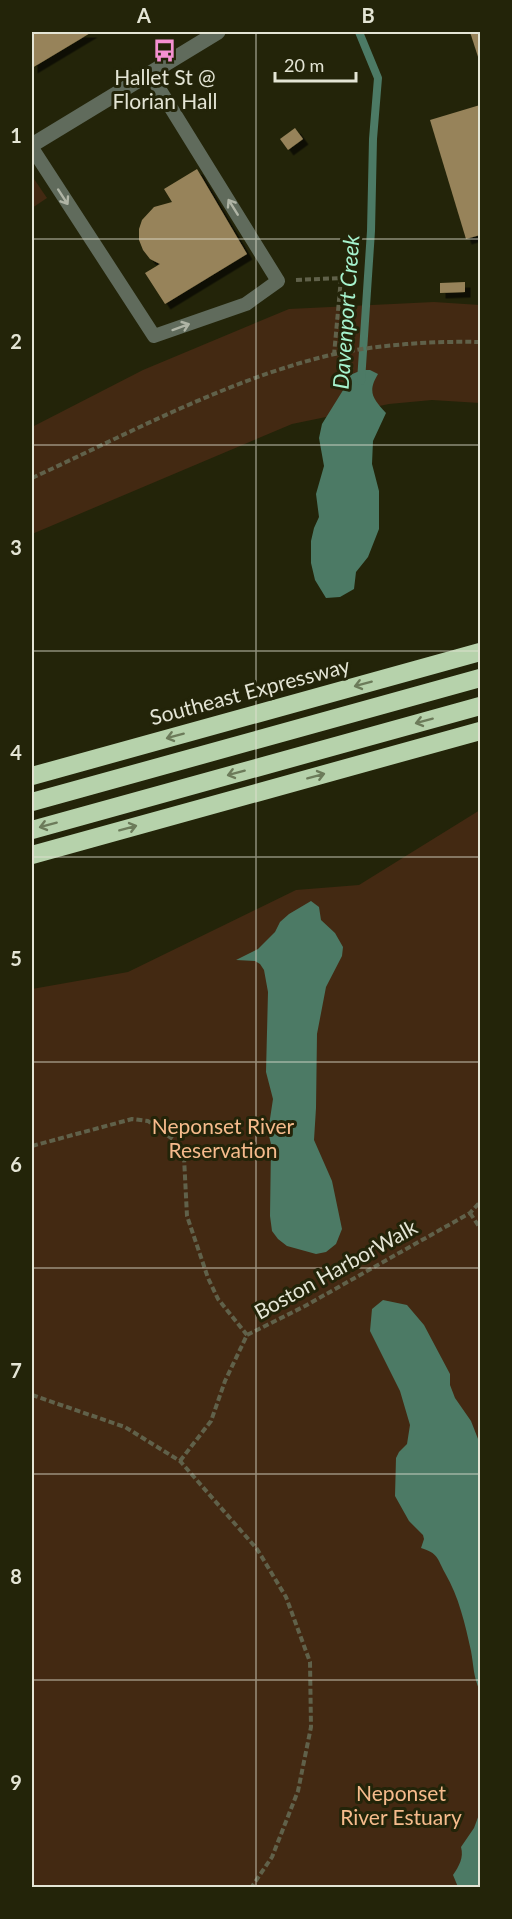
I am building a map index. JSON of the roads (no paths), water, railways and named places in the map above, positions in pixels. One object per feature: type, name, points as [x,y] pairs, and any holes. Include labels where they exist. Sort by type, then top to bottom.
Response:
[{"type":"highway","name":"Southeast Expressway","points":[[32,776],[480,651]]},
{"type":"highway","points":[[32,802],[480,678]]},
{"type":"highway","points":[[32,830],[480,706]]},
{"type":"highway","points":[[32,855],[480,731]]},
{"type":"street","points":[[32,147],[218,32]]},
{"type":"lane","points":[[32,147],[154,336],[246,304],[278,281],[150,74]]},
{"type":"waterway","name":"Davenport Creek","points":[[359,32],[378,78],[361,381]]},
{"type":"place","name":"Hallet St @ Florian Hall","points":[[165,50]]},
{"type":"park label","name":"Neponset River Reservation","points":[[223,1139]]},
{"type":"park label","name":"Neponset River Estuary","points":[[401,1806]]}]
